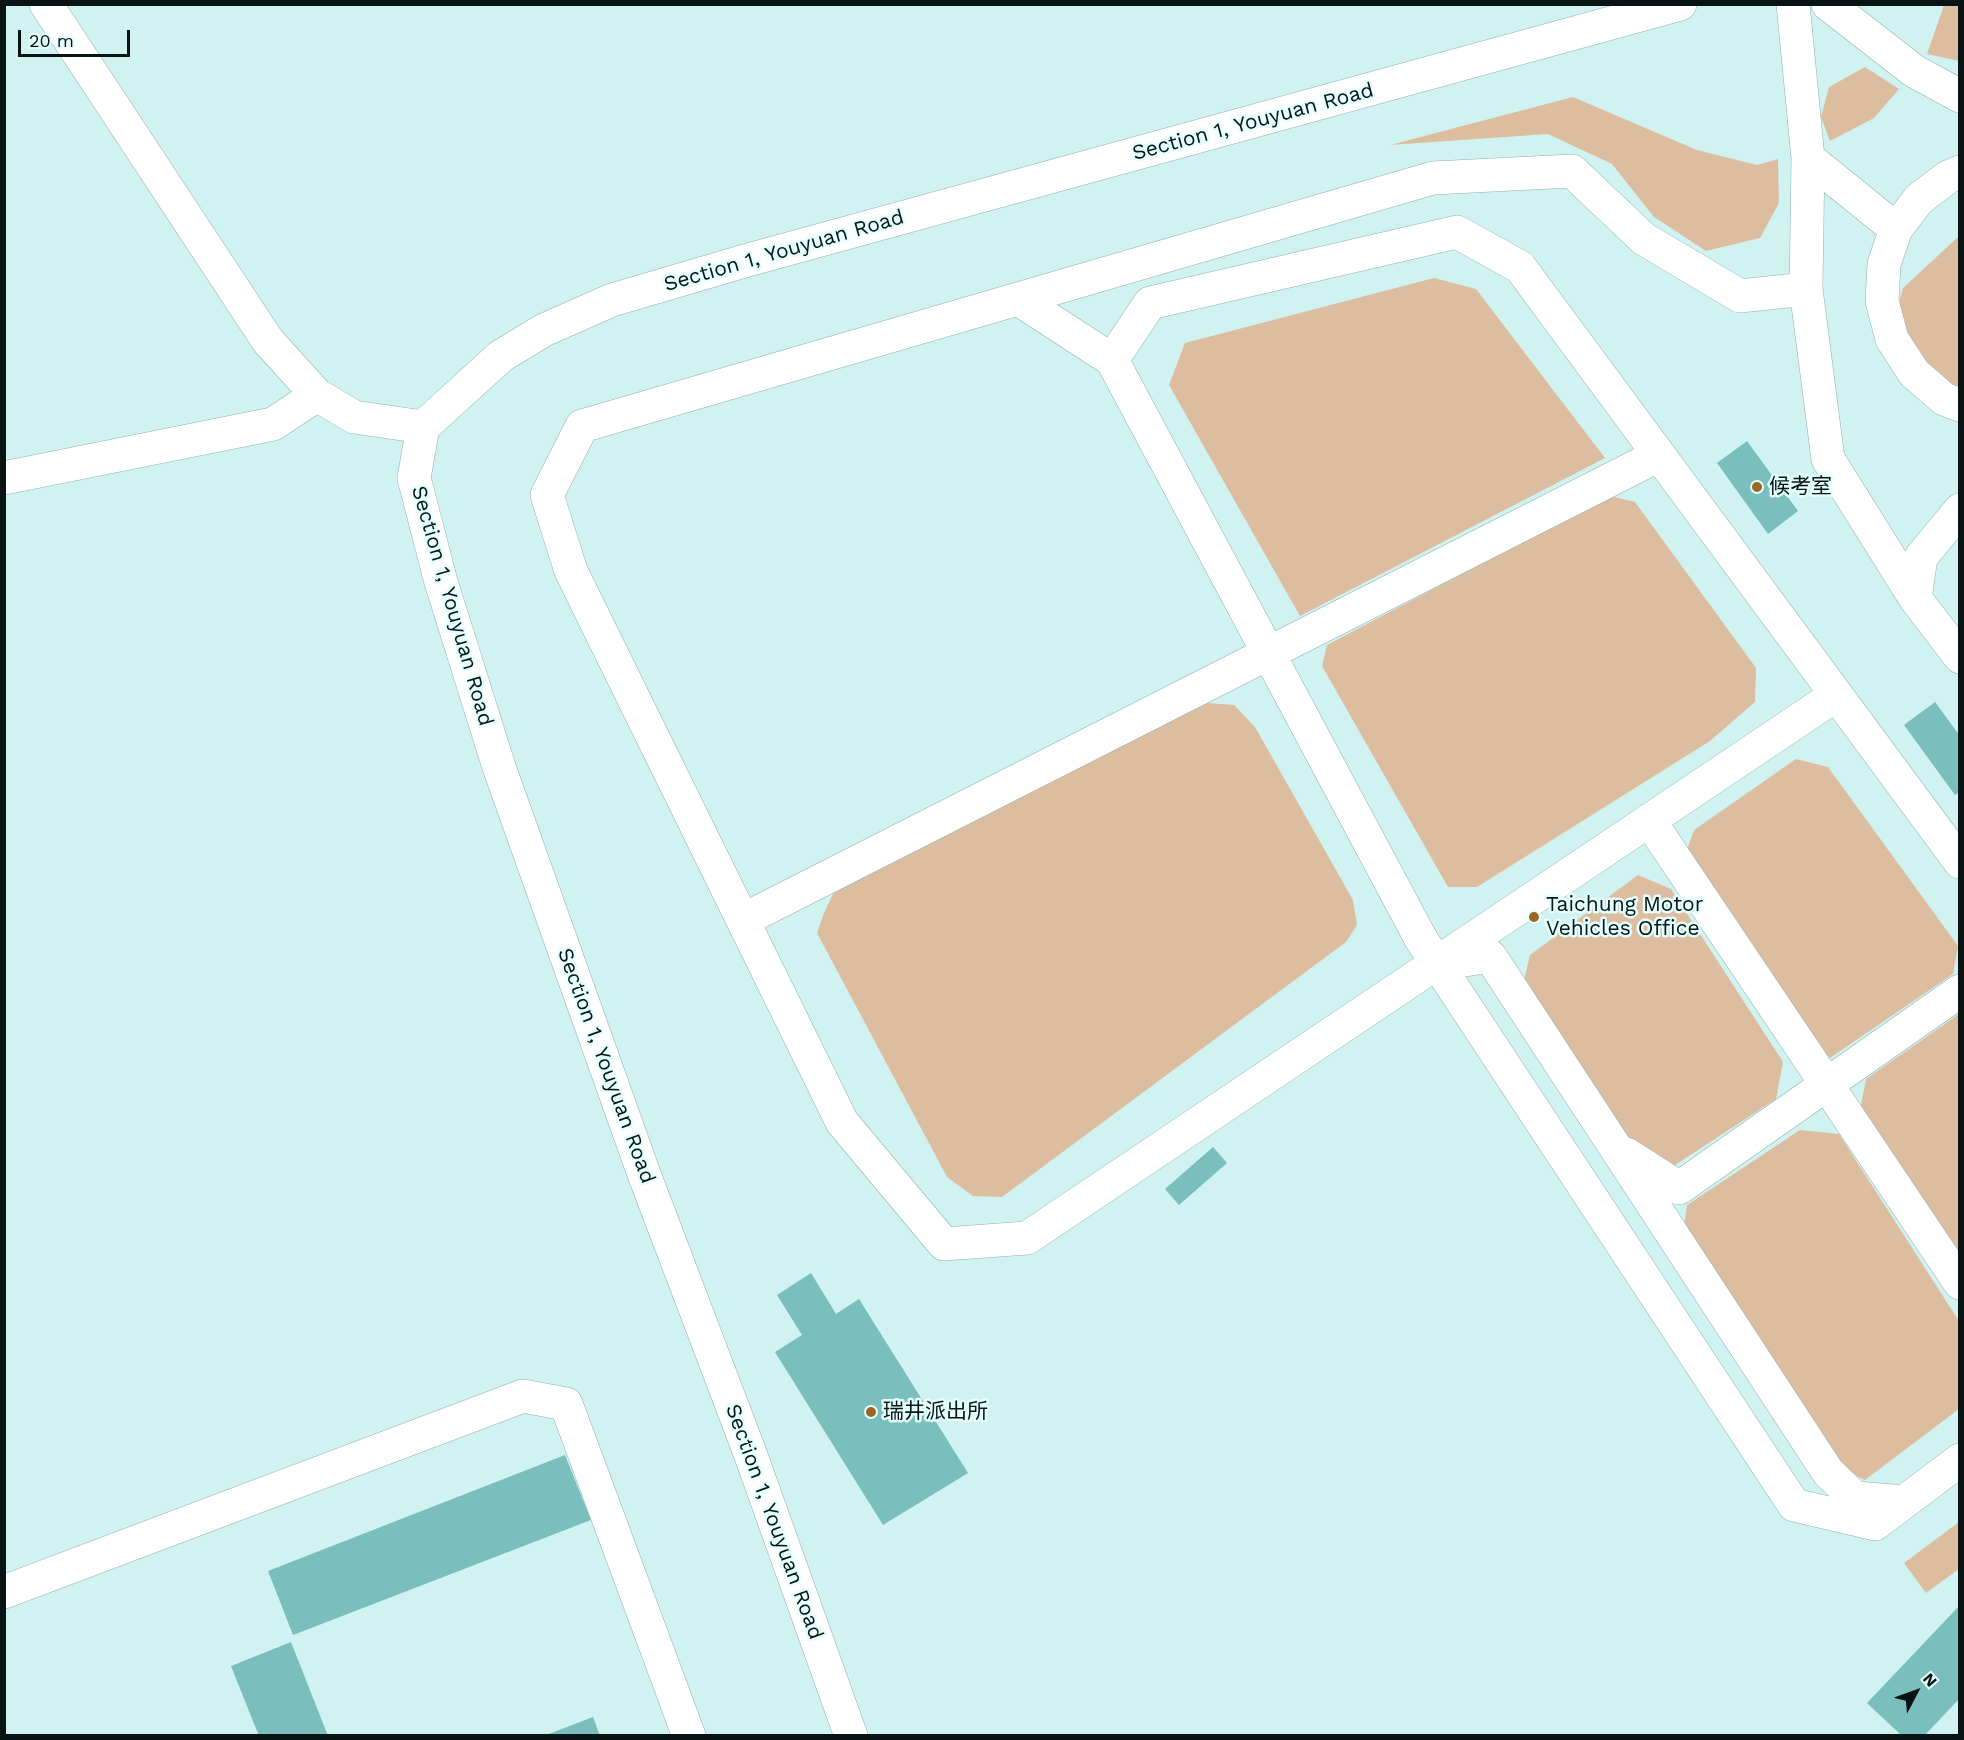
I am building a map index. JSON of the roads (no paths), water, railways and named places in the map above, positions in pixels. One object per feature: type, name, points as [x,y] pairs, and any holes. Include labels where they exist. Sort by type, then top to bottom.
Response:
[{"type":"street","points":[[46,4],[268,341],[317,395],[354,417],[423,427]]},
{"type":"street","name":"Section 1, Youyuan Road","points":[[850,1736],[750,1453],[644,1174],[499,767],[441,582],[414,478],[423,427],[501,357],[544,330],[612,300],[748,260],[1680,4]]},
{"type":"street","points":[[1792,4],[1809,158],[1806,289],[1828,459],[1915,598],[1959,657]]},
{"type":"street","points":[[1828,4],[1914,71],[1959,96]]},
{"type":"street","points":[[1809,158],[1896,229]]},
{"type":"street","points":[[1806,289],[1740,296],[1644,239],[1572,171],[1433,178],[582,426],[547,495],[571,571],[842,1122],[944,1244],[1027,1238],[1438,964],[1836,694]]},
{"type":"street","points":[[1959,172],[1948,177],[1918,199],[1896,229],[1884,264],[1882,301],[1892,339],[1914,373],[1944,399],[1959,405]]},
{"type":"street","points":[[1112,360],[1150,303],[1457,232],[1520,267],[1959,862]]},
{"type":"street","points":[[1018,299],[1112,360],[1421,939],[1794,1505],[1875,1524],[1959,1460]]},
{"type":"street","points":[[4,478],[273,424],[317,395]]},
{"type":"street","points":[[743,920],[1659,455]]},
{"type":"street","points":[[1915,598],[1921,557],[1959,510]]},
{"type":"street","points":[[1649,820],[1959,1283]]},
{"type":"street","points":[[1438,964],[1490,956],[1828,1472],[1855,1498],[1904,1501]]},
{"type":"street","points":[[1615,1147],[1679,1188],[1959,991]]},
{"type":"street","points":[[4,1592],[523,1396],[566,1404],[689,1736]]},
{"type":"place","name":"候考室","points":[[1757,487]]},
{"type":"place","name":"Taichung Motor Vehicles Office","points":[[1534,917]]},
{"type":"place","name":"瑞井派出所","points":[[871,1412]]}]
